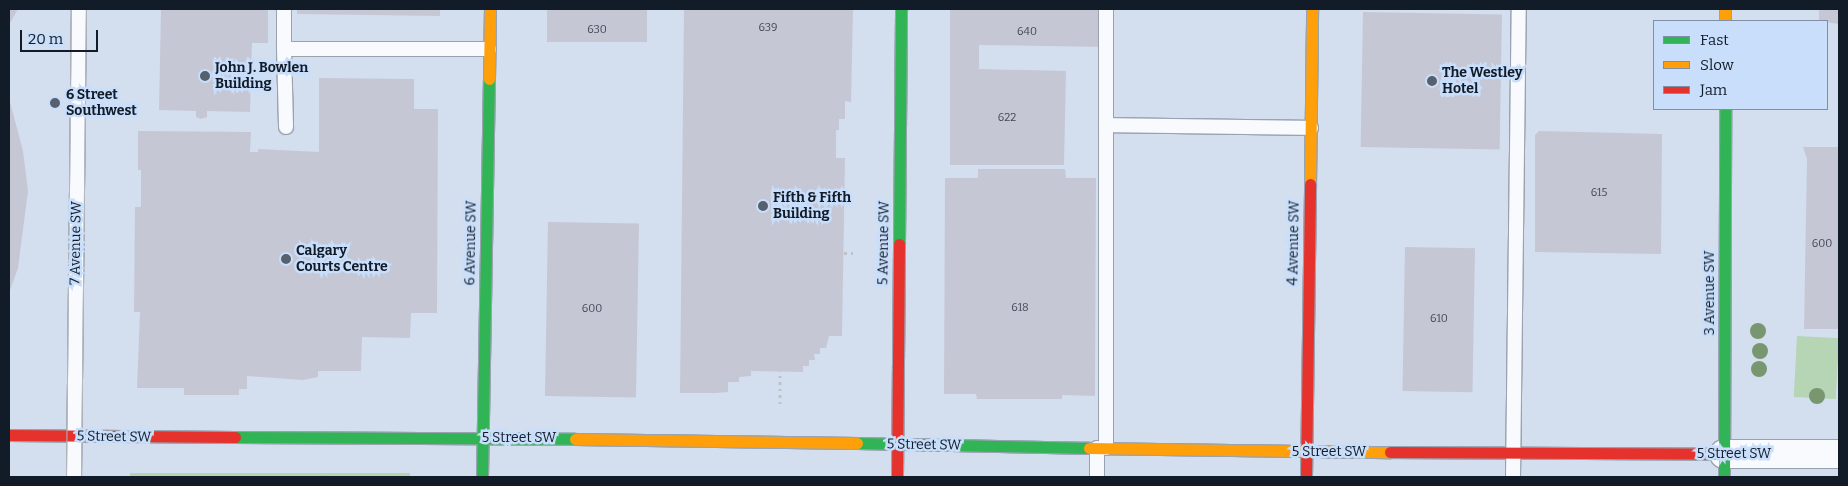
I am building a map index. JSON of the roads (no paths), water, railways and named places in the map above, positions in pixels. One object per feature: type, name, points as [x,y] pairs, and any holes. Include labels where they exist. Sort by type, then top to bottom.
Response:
[{"type":"main road","name":"6 Avenue SW","points":[[482,477],[490,9]]},
{"type":"main road","name":"5 Avenue SW","points":[[897,477],[901,9]]},
{"type":"main road","name":"4 Avenue SW","points":[[1306,477],[1312,9]]},
{"type":"main road","name":"3 Avenue SW","points":[[1724,466],[1725,110]]},
{"type":"main road","name":"5 Street SW","points":[[9,435],[483,438],[1305,452],[1513,453],[1724,466]]},
{"type":"street","name":"5 Street SW","points":[[1724,466],[1839,454]]},
{"type":"lane","name":"7 Avenue SW","points":[[74,477],[78,9]]},
{"type":"lane","points":[[284,9],[286,127]]},
{"type":"lane","points":[[1097,477],[1102,448],[1106,9]]},
{"type":"lane","points":[[1513,477],[1519,9]]},
{"type":"lane","points":[[284,49],[489,49]]},
{"type":"lane","points":[[1106,125],[1311,128]]},
{"type":"tram line","points":[[66,477],[71,9]]},
{"type":"tram line","points":[[81,477],[86,9]]},
{"type":"place","name":"John J. Bowlen Building","points":[[205,76]]},
{"type":"place","name":"The Westley Hotel","points":[[1432,81]]},
{"type":"place","name":"6 Street Southwest","points":[[55,103]]},
{"type":"place","name":"Fifth & Fifth Building","points":[[763,206]]},
{"type":"place","name":"Calgary Courts Centre","points":[[286,259]]}]
